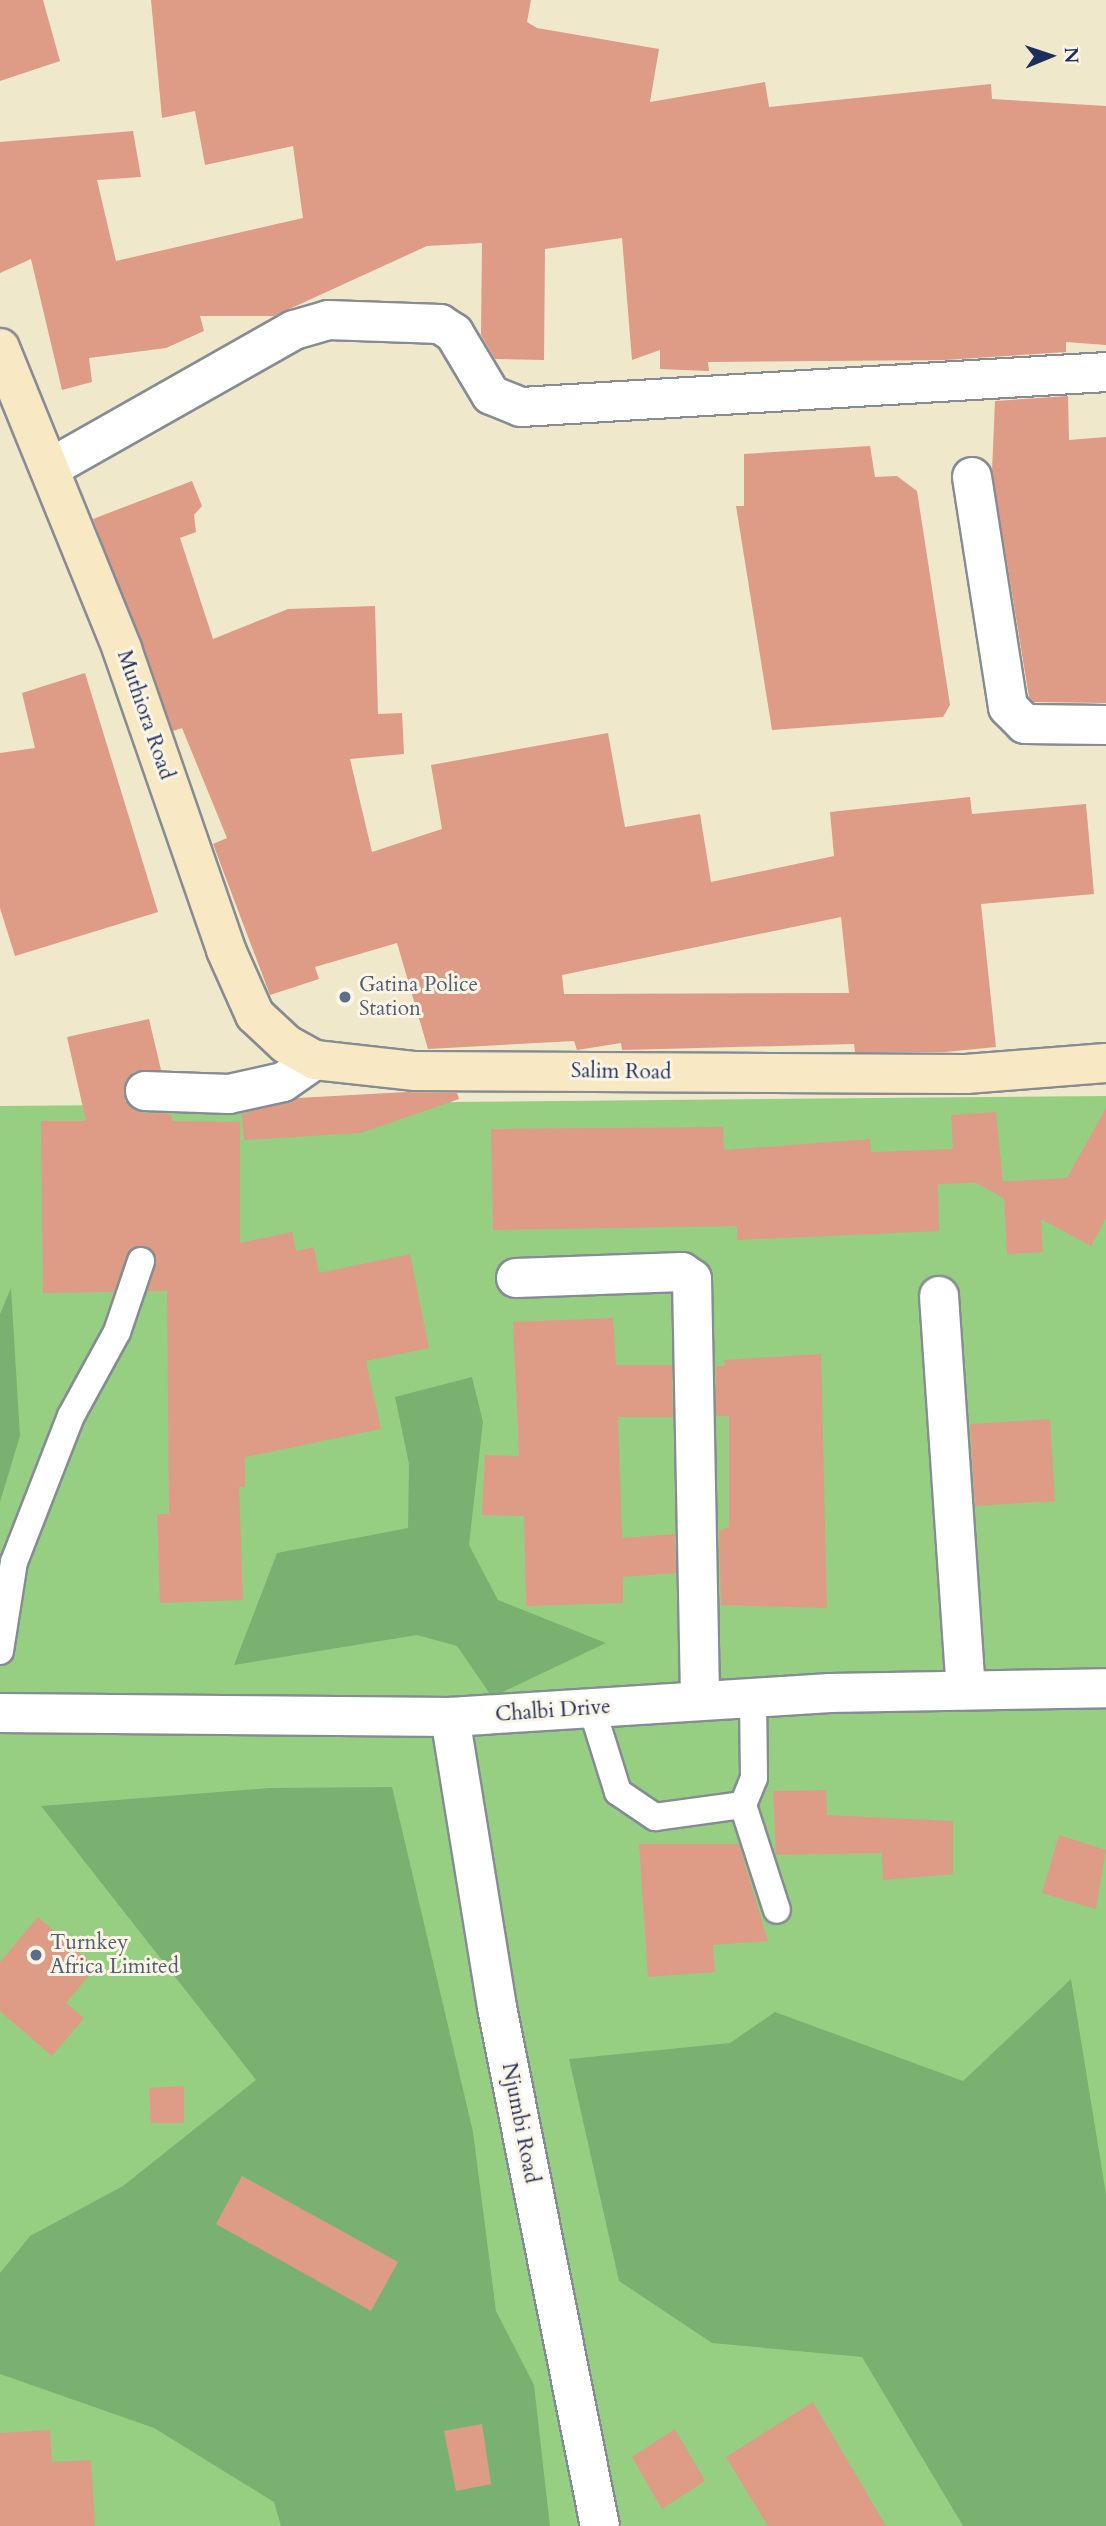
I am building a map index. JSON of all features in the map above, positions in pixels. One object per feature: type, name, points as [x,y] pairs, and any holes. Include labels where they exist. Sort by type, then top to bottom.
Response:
[{"type":"street","points":[[50,468],[294,330],[328,320],[440,324],[454,333],[491,395],[521,407],[1106,372]]},
{"type":"street","name":"Muthiora Road","points":[[3,364],[50,468],[250,1004],[286,1044],[315,1060]]},
{"type":"street","points":[[972,477],[1008,707],[1026,724],[1106,725]]},
{"type":"street","points":[[145,1091],[229,1094],[283,1082],[315,1060]]},
{"type":"street","name":"Salim Road","points":[[315,1060],[415,1071],[748,1074],[966,1073],[1106,1063]]},
{"type":"street","points":[[516,1278],[682,1272],[692,1279],[700,1701]]},
{"type":"street","points":[[939,1296],[965,1690]]},
{"type":"street","name":"Chalbi Drive","points":[[0,1713],[450,1717],[753,1698],[1106,1688]]},
{"type":"street","name":"Njumbi Road","points":[[450,1717],[497,2007],[600,2526]]},
{"type":"lane","points":[[0,1651],[14,1562],[71,1416],[117,1332],[141,1261]]},
{"type":"lane","points":[[753,1698],[754,1778],[743,1805],[777,1910]]},
{"type":"lane","points":[[592,1709],[618,1792],[634,1807],[654,1817],[743,1805]]},
{"type":"green space","points":[[1106,1096],[1106,2526],[0,2526],[0,1106]]},
{"type":"green space","points":[[11,1288],[20,1436],[0,1502],[0,1314]]},
{"type":"green space","points":[[472,1377],[483,1422],[469,1545],[498,1600],[606,1643],[492,1697],[457,1646],[417,1635],[234,1665],[277,1553],[408,1528],[409,1464],[395,1397]]},
{"type":"green space","points":[[392,1787],[473,2132],[496,2311],[534,2385],[550,2526],[281,2526],[274,2502],[154,2428],[0,2374],[0,2273],[30,2236],[123,2186],[256,2080],[41,1806],[269,1788]]},
{"type":"green space","points":[[1071,1979],[1106,2194],[1106,2526],[963,2526],[862,2357],[712,2343],[619,2281],[569,2059],[730,2043],[775,2012],[963,2081]]},
{"type":"building","points":[[0,0],[43,0],[60,61],[0,81]]},
{"type":"building","points":[[151,0],[531,0],[527,22],[537,28],[659,49],[650,102],[765,82],[769,107],[991,84],[992,99],[1106,106],[1106,345],[1066,342],[1066,352],[945,360],[708,362],[709,371],[660,369],[660,350],[632,360],[622,238],[545,249],[544,360],[495,359],[481,335],[482,243],[427,246],[274,316],[200,316],[204,331],[166,348],[89,358],[92,382],[62,390],[31,259],[0,273],[0,142],[133,131],[141,177],[97,180],[116,261],[303,218],[293,146],[205,165],[195,111],[162,118]]},
{"type":"building","points":[[1068,396],[1069,440],[1106,437],[1106,703],[1034,702],[1029,697],[992,471],[995,401]]},
{"type":"building","points":[[870,446],[875,477],[897,476],[917,491],[950,705],[943,717],[772,730],[736,506],[744,506],[744,454]]},
{"type":"building","points":[[192,481],[202,506],[194,515],[196,532],[180,538],[213,639],[288,609],[375,606],[378,714],[402,713],[404,754],[350,759],[372,852],[442,829],[431,765],[608,733],[625,827],[700,814],[711,882],[834,856],[830,812],[970,797],[972,814],[1086,804],[1094,894],[981,904],[996,1047],[945,1052],[855,1052],[854,1044],[622,1050],[621,1043],[577,1050],[574,1041],[428,1049],[397,943],[315,967],[319,979],[270,995],[213,844],[227,838],[182,728],[173,731],[93,519]],"holes":[[[841,917],[849,993],[564,994],[562,975]]]},
{"type":"building","points":[[85,673],[158,912],[15,956],[0,908],[0,753],[35,748],[22,693]]},
{"type":"building","points":[[149,1019],[161,1070],[134,1072],[126,1080],[125,1101],[144,1113],[171,1114],[172,1121],[240,1122],[240,1243],[292,1232],[296,1251],[314,1247],[319,1273],[410,1254],[429,1348],[366,1361],[381,1429],[245,1457],[245,1487],[239,1487],[243,1600],[160,1603],[157,1514],[169,1514],[167,1291],[147,1291],[153,1251],[130,1250],[114,1292],[43,1293],[41,1121],[86,1121],[67,1037]]},
{"type":"building","points":[[406,1092],[457,1093],[459,1099],[361,1133],[244,1140],[242,1114],[298,1098]]},
{"type":"building","points":[[1106,1108],[1106,1218],[1091,1246],[1041,1219],[1043,1252],[1007,1254],[1004,1198],[976,1183],[1067,1178]]},
{"type":"building","points":[[996,1112],[1003,1182],[938,1184],[939,1231],[737,1240],[737,1226],[493,1230],[491,1129],[723,1127],[724,1150],[870,1139],[871,1152],[953,1149],[951,1115]]},
{"type":"building","points":[[613,1318],[616,1365],[672,1365],[673,1417],[618,1417],[622,1538],[675,1534],[676,1573],[623,1577],[623,1603],[526,1606],[524,1516],[482,1515],[485,1455],[519,1456],[513,1322]]},
{"type":"building","points":[[821,1354],[827,1608],[721,1605],[719,1531],[729,1527],[729,1416],[716,1416],[716,1366],[725,1366],[724,1360]]},
{"type":"building","points":[[1050,1419],[1055,1501],[975,1506],[970,1424]]},
{"type":"building","points":[[826,1790],[827,1815],[953,1821],[953,1874],[883,1880],[882,1853],[776,1855],[773,1791]]},
{"type":"building","points":[[1059,1835],[1106,1850],[1096,1909],[1042,1893]]},
{"type":"building","points":[[639,1844],[739,1844],[768,1941],[713,1945],[715,1972],[648,1977]]},
{"type":"building","points":[[38,1917],[96,1967],[66,2003],[84,2018],[52,2056],[0,2011],[0,1962]]},
{"type":"building","points":[[184,2086],[184,2123],[151,2123],[149,2088]]},
{"type":"building","points":[[242,2176],[398,2262],[371,2311],[216,2224]]},
{"type":"building","points":[[813,2402],[886,2526],[768,2526],[726,2457]]},
{"type":"building","points":[[482,2424],[491,2484],[456,2491],[444,2431]]},
{"type":"building","points":[[675,2429],[705,2481],[662,2509],[632,2457]]},
{"type":"building","points":[[50,2430],[52,2462],[91,2460],[95,2526],[0,2526],[0,2433]]},
{"type":"place","name":"Gatina Police Station","points":[[345,997]]},
{"type":"place","name":"Turnkey Africa Limited","points":[[36,1955]]}]
